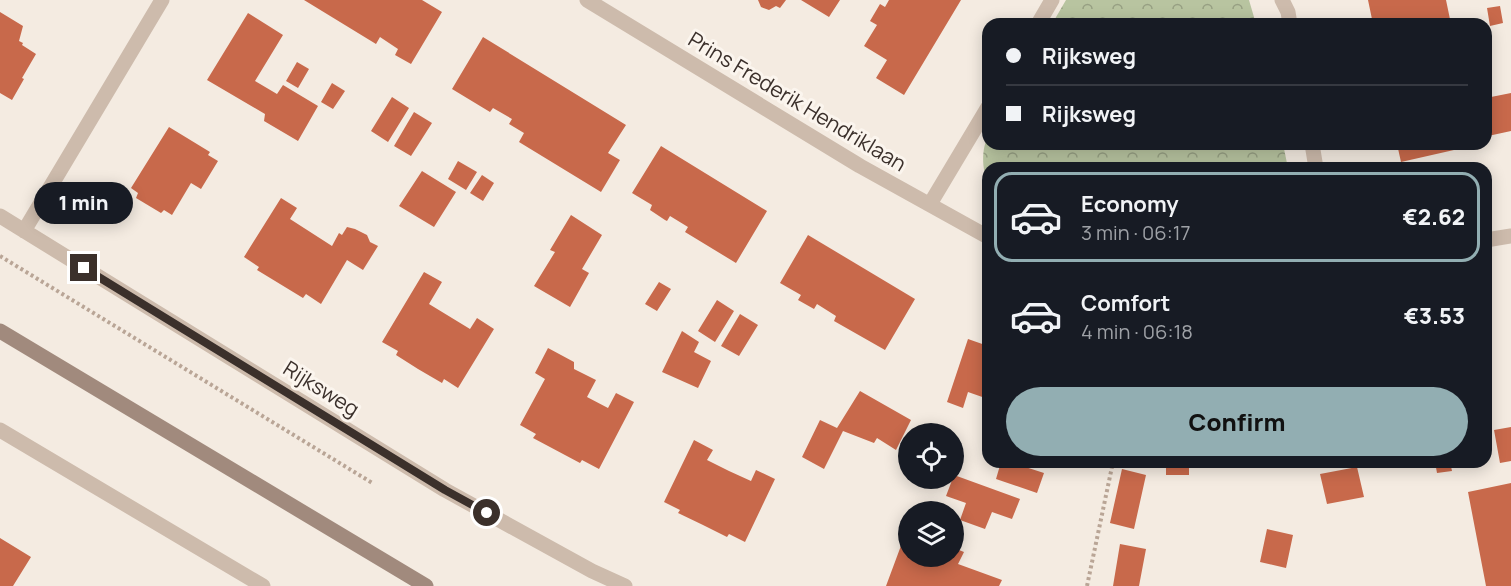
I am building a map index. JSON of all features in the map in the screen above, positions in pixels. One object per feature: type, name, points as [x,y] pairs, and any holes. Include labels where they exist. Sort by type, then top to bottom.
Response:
[{"type":"main road","points":[[0,331],[426,586]]},
{"type":"street","points":[[24,231],[162,0]]},
{"type":"street","name":"Prins Frederik Hendriklaan","points":[[587,0],[861,166],[982,234]]},
{"type":"street","points":[[1042,18],[1052,0]]},
{"type":"street","points":[[1282,0],[1289,18]]},
{"type":"street","points":[[930,204],[982,117]]},
{"type":"street","name":"Rijksweg","points":[[0,216],[445,490],[592,571],[625,586]]},
{"type":"street","points":[[1492,239],[1511,236]]},
{"type":"street","points":[[0,430],[263,586]]},
{"type":"path","points":[[1087,586],[1112,468]]},
{"type":"green space","points":[[1066,0],[1249,0],[1254,18],[1056,18]]},
{"type":"green space","points":[[984,150],[1284,150],[1287,162],[983,162]]},
{"type":"building","points":[[304,0],[422,0],[442,12],[411,64],[395,55],[398,49],[380,37],[376,44]]},
{"type":"building","points":[[758,0],[786,0],[780,8],[776,6],[769,10],[761,7]]},
{"type":"building","points":[[801,0],[840,0],[829,17]]},
{"type":"building","points":[[889,0],[961,0],[904,95],[876,78],[887,60],[864,46],[877,25],[870,21],[880,4],[885,7]]},
{"type":"building","points":[[1368,0],[1446,0],[1450,18],[1372,18]]},
{"type":"building","points":[[1500,6],[1503,23],[1492,26],[1492,18],[1489,18],[1487,8]]},
{"type":"building","points":[[0,12],[23,26],[19,41],[36,54],[12,100],[0,93]]},
{"type":"building","points":[[248,13],[283,35],[255,81],[277,94],[283,85],[318,106],[298,141],[264,121],[265,114],[207,80]]},
{"type":"building","points":[[483,37],[626,125],[608,153],[620,160],[601,192],[519,142],[524,133],[509,124],[512,119],[493,108],[490,112],[452,89]]},
{"type":"building","points":[[297,62],[309,69],[298,88],[286,81]]},
{"type":"building","points":[[332,83],[345,91],[333,109],[321,102]]},
{"type":"building","points":[[1511,93],[1511,131],[1492,135],[1492,97]]},
{"type":"building","points":[[392,97],[409,108],[388,142],[371,131]]},
{"type":"building","points":[[414,112],[432,123],[411,156],[394,146]]},
{"type":"building","points":[[169,127],[210,152],[208,155],[218,161],[201,189],[191,183],[172,215],[164,210],[161,213],[136,198],[138,193],[131,188]]},
{"type":"building","points":[[661,146],[767,211],[736,263],[685,232],[688,227],[670,216],[667,221],[650,210],[652,205],[632,193]]},
{"type":"building","points":[[1398,150],[1454,150],[1401,162]]},
{"type":"building","points":[[458,161],[477,172],[466,190],[448,179]]},
{"type":"building","points":[[422,171],[456,192],[434,227],[399,206]]},
{"type":"building","points":[[482,175],[494,183],[483,201],[470,193]]},
{"type":"building","points":[[281,198],[297,208],[290,219],[332,246],[339,233],[342,235],[347,227],[367,235],[370,242],[378,246],[363,270],[347,260],[321,304],[306,294],[303,298],[257,270],[259,267],[244,257]]},
{"type":"building","points":[[571,215],[602,235],[582,269],[589,273],[570,307],[534,286],[555,252],[550,250]]},
{"type":"building","points":[[808,235],[915,299],[885,350],[834,321],[836,316],[817,304],[814,309],[798,300],[801,295],[780,283]]},
{"type":"building","points":[[424,272],[442,282],[429,304],[470,329],[477,318],[494,329],[458,388],[444,379],[442,383],[418,369],[396,355],[398,351],[382,342]]},
{"type":"building","points":[[659,282],[671,289],[657,311],[645,304]]},
{"type":"building","points":[[717,300],[734,311],[715,342],[698,331]]},
{"type":"building","points":[[740,314],[758,325],[739,356],[721,346]]},
{"type":"building","points":[[682,331],[699,342],[694,352],[711,361],[698,388],[662,372]]},
{"type":"building","points":[[968,339],[982,344],[982,397],[968,392],[963,408],[947,402]]},
{"type":"building","points":[[548,348],[574,362],[574,369],[596,380],[587,397],[608,408],[616,393],[634,402],[599,469],[582,460],[580,463],[533,438],[536,434],[520,425],[545,379],[535,373]]},
{"type":"building","points":[[860,391],[911,420],[910,423],[898,423],[896,450],[877,438],[874,443],[843,431],[824,469],[802,457],[820,420],[837,428]]},
{"type":"building","points":[[1511,427],[1511,461],[1500,463],[1494,430]]},
{"type":"building","points":[[694,440],[713,450],[707,460],[729,471],[751,481],[756,470],[775,479],[745,542],[729,534],[727,537],[678,513],[680,510],[664,502]]},
{"type":"building","points":[[999,468],[1029,468],[1044,473],[1037,493],[996,479]]},
{"type":"building","points":[[1166,468],[1189,468],[1189,475],[1166,475]]},
{"type":"building","points":[[1357,468],[1364,497],[1327,504],[1320,474]]},
{"type":"building","points":[[1436,468],[1451,468],[1452,471],[1437,473]]},
{"type":"building","points":[[1122,469],[1146,475],[1134,529],[1110,523]]},
{"type":"building","points":[[964,479],[1020,499],[1012,519],[992,512],[985,529],[964,521],[966,503],[964,501],[946,496],[949,489],[964,489]]},
{"type":"building","points":[[1511,483],[1511,586],[1486,586],[1468,492]]},
{"type":"building","points":[[1267,529],[1293,535],[1286,568],[1260,562]]},
{"type":"building","points":[[0,538],[31,557],[13,586],[0,586]]},
{"type":"building","points":[[1120,544],[1146,549],[1139,586],[1113,586]]},
{"type":"building","points":[[898,554],[898,567],[964,566],[1002,580],[999,586],[886,586]]},
{"type":"route","points":[[84,268],[445,490],[487,513]]}]
